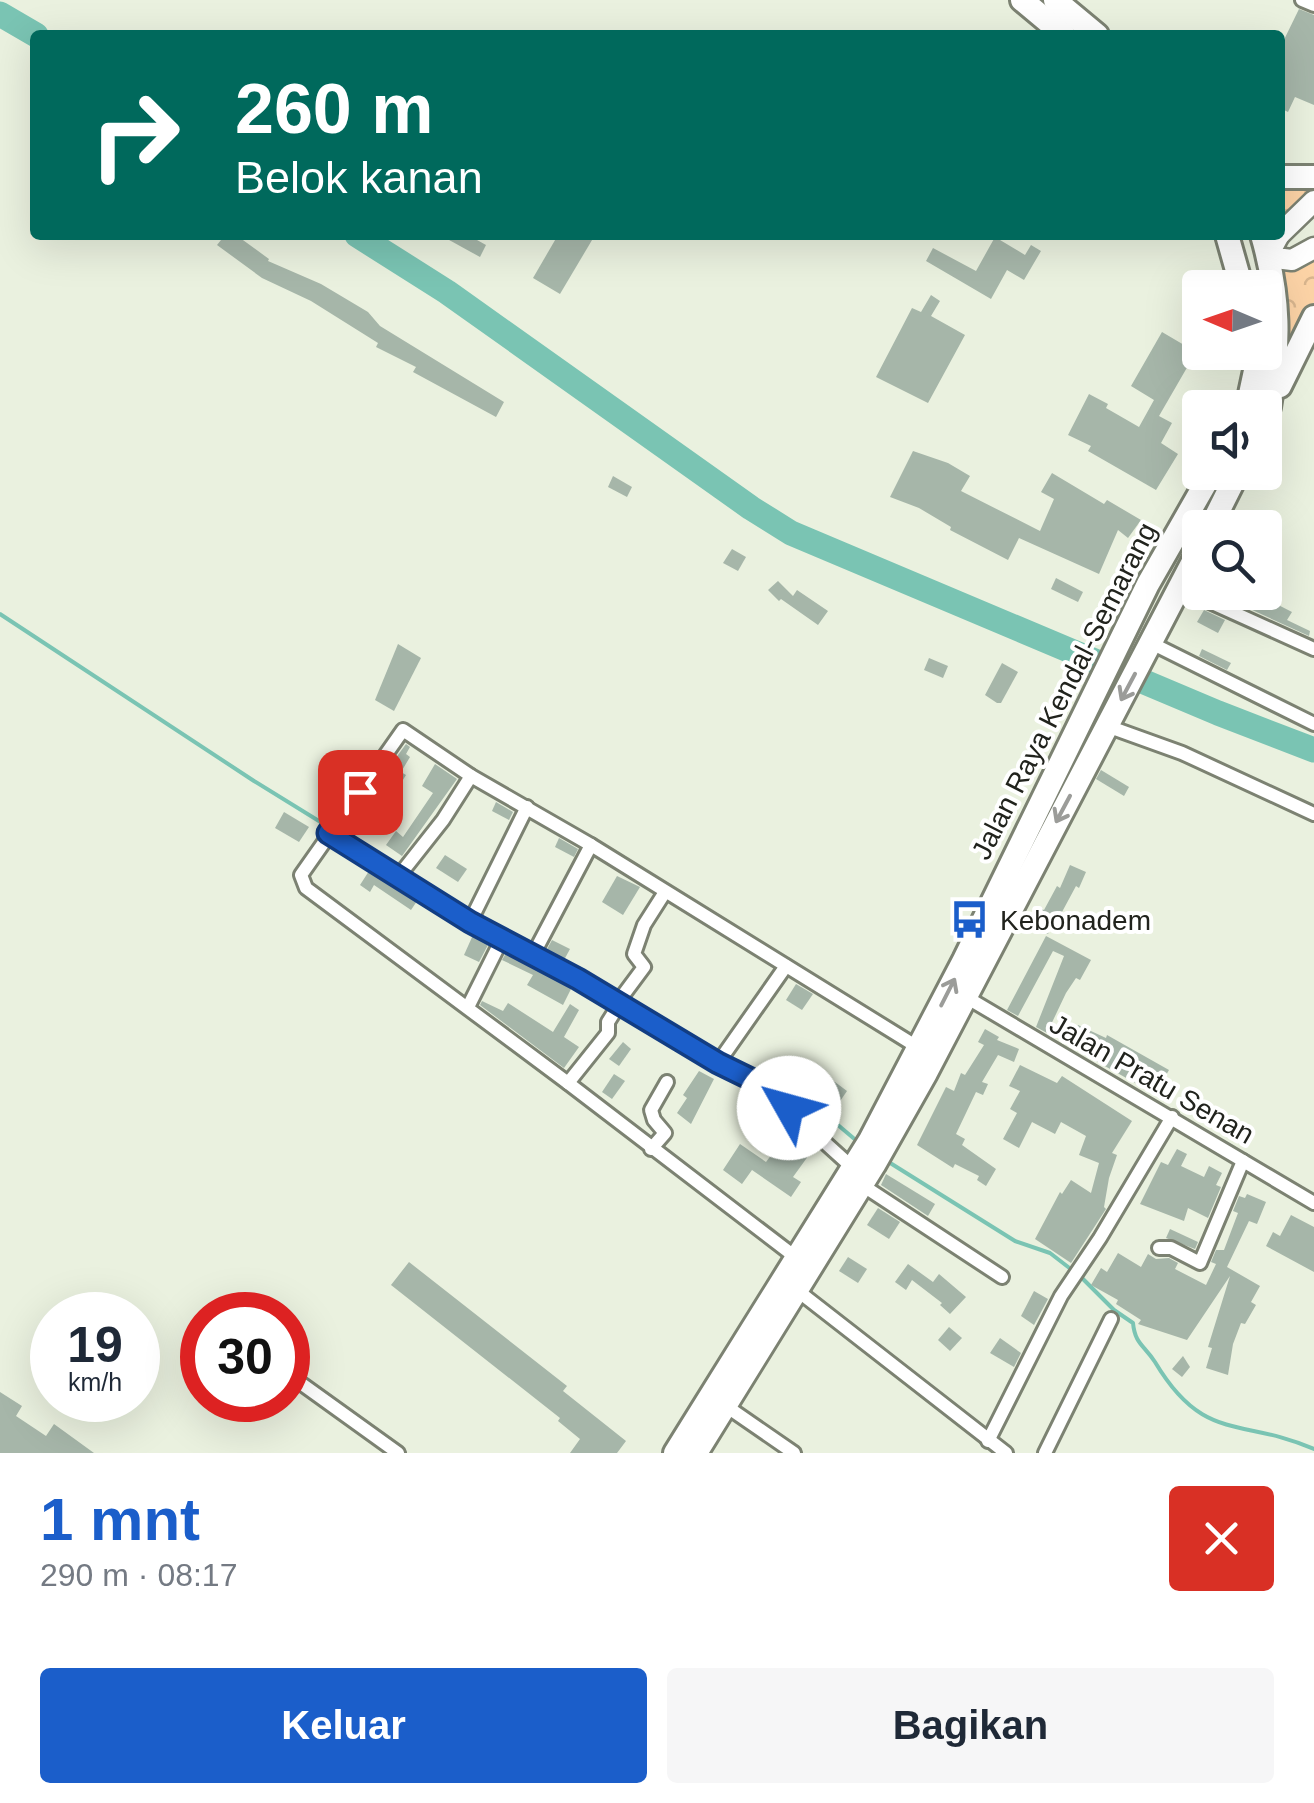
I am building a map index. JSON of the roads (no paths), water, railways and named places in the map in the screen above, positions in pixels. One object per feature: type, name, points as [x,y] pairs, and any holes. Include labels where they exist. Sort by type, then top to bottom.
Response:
[{"type":"highway","points":[[1022,0],[1058,30]]},
{"type":"highway","points":[[1056,0],[1091,30]]},
{"type":"highway","points":[[1285,177],[1314,177]]},
{"type":"highway","points":[[1228,240],[1237,270]]},
{"type":"highway","points":[[1264,246],[1276,288],[1278,314],[1277,357],[1266,390]]},
{"type":"highway","points":[[1271,390],[1314,316]]},
{"type":"highway","name":"Jalan Raya Kendal-Semarang","points":[[675,1453],[798,1259],[868,1160],[1074,730],[1201,490]]},
{"type":"highway","name":"Jalan Raya Kendal-Semarang","points":[[696,1453],[798,1291],[868,1160],[966,997],[1182,582]]},
{"type":"main road","points":[[1285,229],[1314,201]]},
{"type":"main road","points":[[1264,246],[1292,260],[1314,248]]},
{"type":"street","points":[[1302,0],[1314,5]]},
{"type":"street","points":[[1179,588],[1314,648]]},
{"type":"street","points":[[1149,647],[1314,724]]},
{"type":"street","points":[[1108,724],[1314,814]]},
{"type":"street","points":[[798,1259],[302,884],[301,875],[402,730],[471,776],[591,845],[919,1048]]},
{"type":"street","points":[[401,872],[471,776]]},
{"type":"street","points":[[472,918],[527,807]]},
{"type":"street","points":[[331,830],[502,939],[536,951],[770,1090],[868,1160],[1002,1277]]},
{"type":"street","points":[[536,951],[591,845]]},
{"type":"street","points":[[568,1083],[608,1033],[608,1022],[644,967],[634,954],[644,925],[664,892]]},
{"type":"street","points":[[468,1007],[502,939]]},
{"type":"street","points":[[721,1058],[786,966]]},
{"type":"street","name":"Jalan Pratu Senan","points":[[966,997],[1019,1032],[1172,1117],[1314,1203]]},
{"type":"street","points":[[651,1149],[666,1133],[651,1110],[667,1082]]},
{"type":"street","points":[[988,1441],[1050,1316],[1172,1117]]},
{"type":"street","points":[[1159,1248],[1170,1248],[1200,1263],[1244,1161]]},
{"type":"street","points":[[798,1291],[1006,1453]]},
{"type":"street","points":[[1045,1453],[1110,1320]]},
{"type":"street","points":[[310,1390],[398,1453]]},
{"type":"street","points":[[726,1406],[794,1453]]},
{"type":"waterway","points":[[0,14],[30,32]]},
{"type":"waterway","points":[[365,240],[447,292],[791,533],[1314,750]]},
{"type":"waterway","points":[[0,614],[374,855]]},
{"type":"waterway","points":[[515,939],[551,958]]},
{"type":"waterway","points":[[625,998],[698,1044]]},
{"type":"waterway","points":[[710,1051],[799,1092],[858,1142]]},
{"type":"waterway","points":[[887,1161],[1015,1241],[1050,1253],[1072,1270]]},
{"type":"waterway","points":[[1080,1276],[1133,1323],[1141,1344],[1190,1406],[1226,1424],[1314,1449]]},
{"type":"place","name":"Kebonadem","points":[[970,920]]}]
